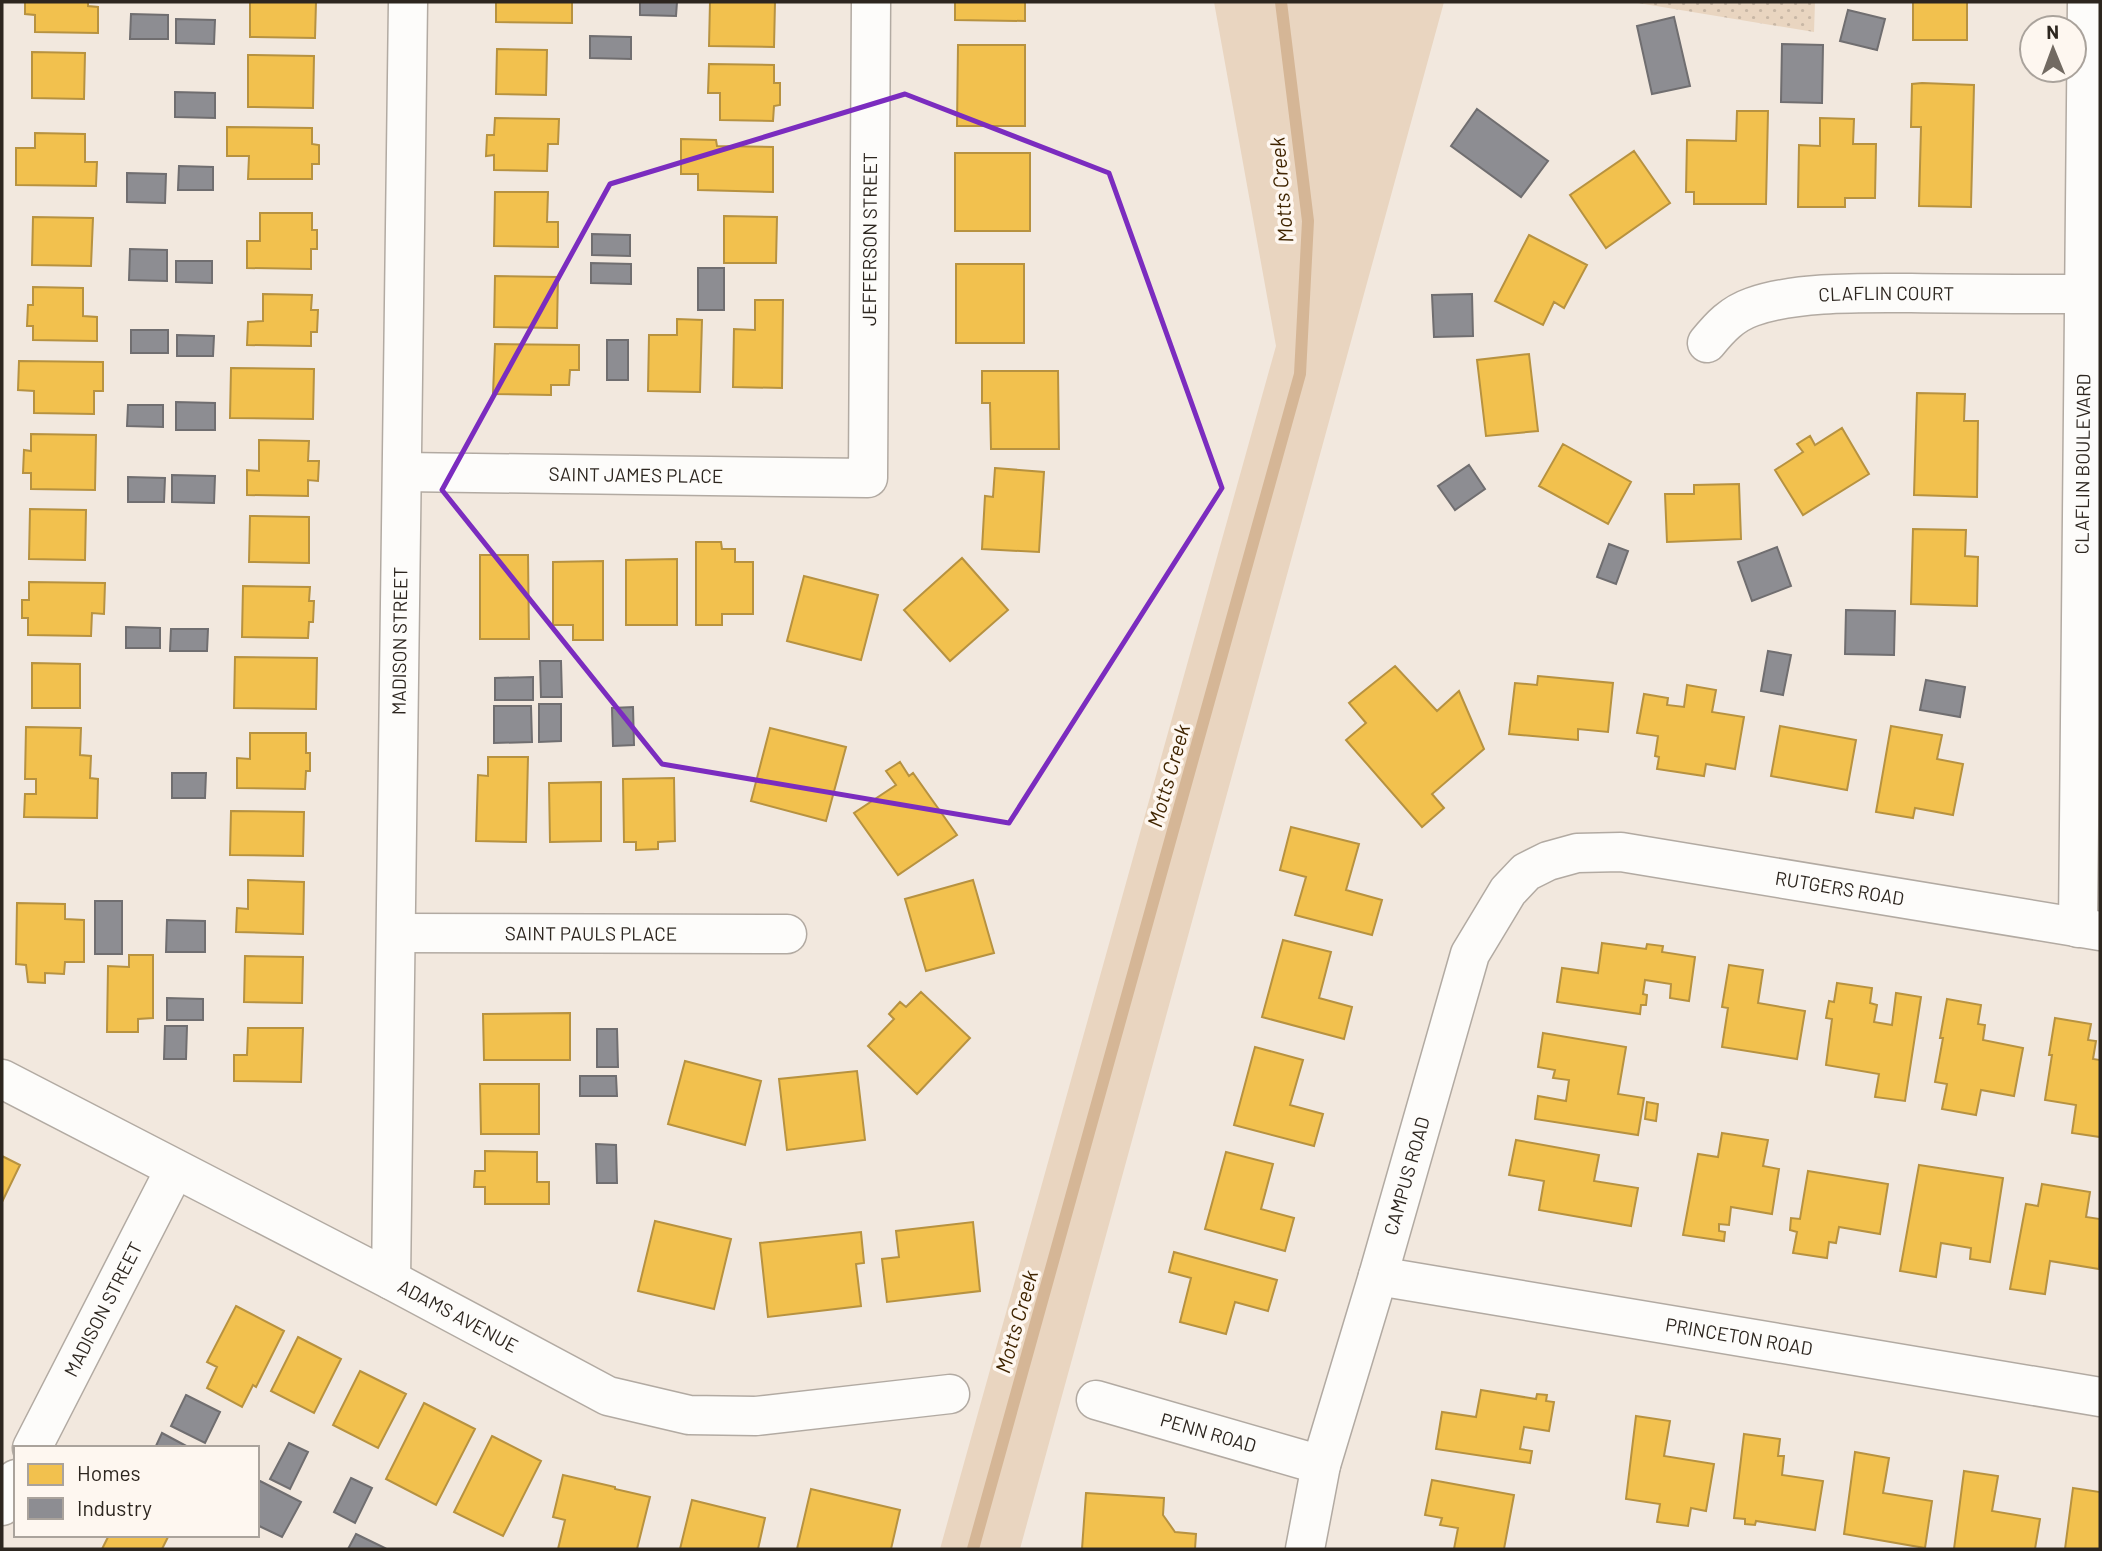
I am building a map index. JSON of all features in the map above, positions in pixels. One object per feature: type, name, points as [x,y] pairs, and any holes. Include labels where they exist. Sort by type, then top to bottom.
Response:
[{"type":"street","name":"MADISON STREET","points":[[391,1280],[408,2]]},
{"type":"street","name":"JEFFERSON STREET","points":[[867,478],[871,2]]},
{"type":"street","name":"CLAFLIN BOULEVARD","points":[[2087,2],[2083,294],[2089,930]]},
{"type":"street","name":"CLAFLIN COURT","points":[[1707,343],[1719,327],[1734,315],[1780,300],[1869,293],[2083,294]]},
{"type":"street","name":"SAINT JAMES PLACE","points":[[403,472],[867,478]]},
{"type":"street","name":"RUTGERS ROAD","points":[[1577,853],[1622,852],[2089,930]]},
{"type":"street","name":"CAMPUS ROAD","points":[[1305,1549],[1321,1465],[1470,954],[1508,891],[1526,872],[1548,861],[1577,853]]},
{"type":"street","name":"SAINT PAULS PLACE","points":[[397,933],[787,934]]},
{"type":"street","name":"ADAMS AVENUE","points":[[2,1079],[391,1280],[608,1396],[689,1415],[756,1416],[950,1394]]},
{"type":"street","name":"MADISON STREET","points":[[33,1446],[175,1169]]},
{"type":"street","name":"PRINCETON ROAD","points":[[1378,1276],[2100,1397]]},
{"type":"street","name":"PENN ROAD","points":[[1096,1400],[1321,1465]]},
{"type":"street","points":[[2,1506],[14,1483]]},
{"type":"highlighted area","points":[[905,94],[1109,173],[1222,488],[1009,823],[662,764],[442,490],[610,184]]},
{"type":"shaded area","points":[[1214,2],[1444,2],[1020,1549],[940,1549],[1276,346]]},
{"type":"shaded area","points":[[1632,2],[1815,2],[1814,32]]},
{"type":"building: Homes","points":[[25,2],[88,2],[88,6],[98,7],[98,33],[35,32],[35,15],[25,14]]},
{"type":"building: Homes","points":[[250,2],[316,2],[315,38],[250,37]]},
{"type":"building: Homes","points":[[496,2],[572,2],[572,23],[496,22]]},
{"type":"building: Homes","points":[[710,2],[775,2],[774,47],[709,46]]},
{"type":"building: Homes","points":[[955,2],[1025,2],[1025,21],[955,20]]},
{"type":"building: Homes","points":[[1913,2],[1967,2],[1967,40],[1913,40]]},
{"type":"building: Homes","points":[[958,45],[1025,45],[1025,126],[957,126]]},
{"type":"building: Homes","points":[[497,49],[547,50],[546,95],[496,94]]},
{"type":"building: Homes","points":[[32,52],[85,53],[84,99],[32,98]]},
{"type":"building: Homes","points":[[248,55],[314,56],[313,108],[248,107]]},
{"type":"building: Homes","points":[[709,64],[774,65],[774,83],[780,83],[780,105],[774,106],[773,121],[720,120],[720,93],[708,93]]},
{"type":"building: Homes","points":[[1912,84],[1974,85],[1971,207],[1919,206],[1921,127],[1911,127]]},
{"type":"building: Homes","points":[[1737,111],[1768,111],[1766,204],[1694,204],[1694,192],[1686,192],[1687,140],[1736,141]]},
{"type":"building: Homes","points":[[495,118],[559,119],[558,144],[548,144],[547,171],[494,170],[494,155],[486,156],[487,135],[494,135]]},
{"type":"building: Homes","points":[[1820,118],[1854,119],[1853,144],[1876,144],[1875,198],[1845,198],[1845,207],[1798,207],[1799,145],[1820,146]]},
{"type":"building: Homes","points":[[227,127],[312,128],[312,144],[319,145],[319,164],[312,164],[312,179],[248,179],[249,156],[227,156]]},
{"type":"building: Homes","points":[[35,133],[85,134],[85,162],[97,162],[96,186],[16,185],[16,148],[35,148]]},
{"type":"building: Homes","points":[[681,139],[716,140],[717,146],[773,147],[773,192],[698,190],[698,174],[681,174]]},
{"type":"building: Homes","points":[[1634,151],[1670,203],[1606,248],[1570,195]]},
{"type":"building: Homes","points":[[955,153],[1030,153],[1030,231],[955,231]]},
{"type":"building: Homes","points":[[495,192],[548,192],[547,222],[558,222],[558,247],[494,246]]},
{"type":"building: Homes","points":[[260,213],[312,213],[312,230],[317,230],[317,249],[311,249],[311,269],[247,268],[247,241],[260,241]]},
{"type":"building: Homes","points":[[724,216],[777,217],[776,263],[724,263]]},
{"type":"building: Homes","points":[[33,217],[93,218],[91,266],[32,265]]},
{"type":"building: Homes","points":[[1529,235],[1587,265],[1564,308],[1554,302],[1543,325],[1495,301]]},
{"type":"building: Homes","points":[[956,264],[1024,264],[1024,343],[956,343]]},
{"type":"building: Homes","points":[[495,276],[558,277],[557,328],[494,327]]},
{"type":"building: Homes","points":[[33,287],[83,288],[83,316],[97,317],[97,341],[33,340],[33,326],[27,326],[28,305],[33,305]]},
{"type":"building: Homes","points":[[263,294],[312,295],[311,310],[318,310],[317,332],[311,332],[311,346],[247,345],[248,322],[263,321]]},
{"type":"building: Homes","points":[[755,300],[783,300],[782,388],[733,387],[734,329],[755,330]]},
{"type":"building: Homes","points":[[677,319],[702,320],[700,392],[648,391],[649,335],[677,335]]},
{"type":"building: Homes","points":[[495,344],[579,345],[579,370],[570,370],[569,385],[551,385],[551,395],[493,394]]},
{"type":"building: Homes","points":[[1529,354],[1538,431],[1486,436],[1477,360]]},
{"type":"building: Homes","points":[[19,361],[103,362],[103,391],[94,391],[94,414],[34,413],[34,391],[18,390]]},
{"type":"building: Homes","points":[[231,368],[314,369],[313,419],[230,418]]},
{"type":"building: Homes","points":[[982,371],[1058,371],[1059,449],[991,449],[990,403],[982,403]]},
{"type":"building: Homes","points":[[1917,393],[1965,394],[1964,421],[1978,421],[1977,497],[1914,495]]},
{"type":"building: Homes","points":[[1842,428],[1869,474],[1803,515],[1775,470],[1803,452],[1797,444],[1810,436],[1815,445]]},
{"type":"building: Homes","points":[[31,434],[96,435],[95,490],[31,489],[31,473],[23,473],[24,450],[31,451]]},
{"type":"building: Homes","points":[[259,440],[309,441],[308,461],[319,461],[318,481],[308,480],[308,496],[247,495],[247,470],[259,471]]},
{"type":"building: Homes","points":[[1563,444],[1631,482],[1608,524],[1539,486]]},
{"type":"building: Homes","points":[[995,468],[1044,472],[1039,552],[982,549],[985,496],[993,497]]},
{"type":"building: Homes","points":[[1739,484],[1741,539],[1667,542],[1665,494],[1694,494],[1694,485]]},
{"type":"building: Homes","points":[[30,509],[86,510],[85,560],[29,559]]},
{"type":"building: Homes","points":[[250,516],[309,517],[309,563],[249,562]]},
{"type":"building: Homes","points":[[1913,529],[1966,530],[1965,556],[1978,557],[1977,606],[1911,604]]},
{"type":"building: Homes","points":[[696,542],[721,542],[722,549],[735,549],[735,562],[753,562],[753,614],[722,614],[722,625],[696,625]]},
{"type":"building: Homes","points":[[480,555],[528,555],[529,639],[480,639]]},
{"type":"building: Homes","points":[[962,558],[1008,610],[950,661],[904,610]]},
{"type":"building: Homes","points":[[677,559],[677,625],[626,625],[626,560]]},
{"type":"building: Homes","points":[[603,561],[603,640],[573,640],[573,625],[553,625],[553,562]]},
{"type":"building: Homes","points":[[804,576],[878,595],[861,660],[787,641]]},
{"type":"building: Homes","points":[[29,582],[105,583],[104,614],[92,613],[91,636],[28,635],[28,618],[22,618],[22,600],[29,600]]},
{"type":"building: Homes","points":[[243,586],[310,587],[309,601],[314,601],[313,622],[309,622],[308,638],[242,637]]},
{"type":"building: Homes","points":[[235,657],[317,658],[316,709],[234,708]]},
{"type":"building: Homes","points":[[32,663],[80,664],[80,708],[32,708]]},
{"type":"building: Homes","points":[[1395,666],[1437,711],[1459,691],[1484,749],[1432,794],[1444,808],[1422,827],[1346,740],[1366,723],[1349,703]]},
{"type":"building: Homes","points":[[1538,676],[1613,683],[1608,732],[1578,729],[1578,740],[1509,734],[1515,683],[1537,685]]},
{"type":"building: Homes","points":[[1687,685],[1716,690],[1712,712],[1744,717],[1735,769],[1706,764],[1704,776],[1657,769],[1659,757],[1655,756],[1658,736],[1637,733],[1644,694],[1668,698],[1667,705],[1684,707]]},
{"type":"building: Homes","points":[[1780,726],[1856,740],[1847,790],[1771,776]]},
{"type":"building: Homes","points":[[1891,726],[1942,735],[1937,759],[1963,764],[1953,815],[1915,808],[1913,818],[1876,812]]},
{"type":"building: Homes","points":[[26,727],[81,728],[80,755],[91,756],[90,778],[98,779],[97,818],[24,817],[25,794],[36,794],[36,779],[25,779]]},
{"type":"building: Homes","points":[[770,728],[846,747],[826,821],[751,801]]},
{"type":"building: Homes","points":[[250,733],[306,733],[310,771],[306,771],[305,789],[237,788],[237,758],[250,759]]},
{"type":"building: Homes","points":[[488,757],[528,757],[526,842],[476,841],[478,775],[488,776]]},
{"type":"building: Homes","points":[[900,762],[909,776],[913,773],[957,835],[898,875],[854,813],[896,785],[886,771]]},
{"type":"building: Homes","points":[[674,778],[675,841],[658,842],[658,849],[636,850],[636,842],[624,842],[623,779]]},
{"type":"building: Homes","points":[[601,782],[601,841],[550,842],[549,783]]},
{"type":"building: Homes","points":[[231,811],[304,812],[303,856],[230,855]]},
{"type":"building: Homes","points":[[1291,827],[1359,844],[1346,890],[1382,900],[1372,935],[1295,915],[1306,877],[1280,870]]},
{"type":"building: Homes","points":[[248,880],[304,882],[303,934],[236,932],[237,908],[248,909]]},
{"type":"building: Homes","points":[[973,880],[994,953],[926,971],[905,899]]},
{"type":"building: Homes","points":[[17,903],[65,904],[65,919],[84,920],[84,962],[65,962],[64,974],[45,973],[45,983],[28,982],[26,965],[16,964]]},
{"type":"building: Homes","points":[[1283,940],[1331,952],[1319,998],[1352,1007],[1344,1039],[1262,1017]]},
{"type":"building: Homes","points":[[1602,943],[1646,949],[1647,944],[1663,946],[1662,952],[1695,957],[1689,1001],[1670,998],[1671,984],[1645,980],[1643,994],[1647,995],[1646,1005],[1641,1005],[1640,1014],[1557,1002],[1562,968],[1598,973]]},
{"type":"building: Homes","points":[[129,955],[153,955],[153,1018],[138,1019],[138,1032],[107,1032],[108,966],[129,967]]},
{"type":"building: Homes","points":[[245,956],[303,957],[302,1003],[244,1002]]},
{"type":"building: Homes","points":[[1729,965],[1763,970],[1758,1003],[1805,1011],[1797,1059],[1722,1047],[1728,1008],[1722,1007]]},
{"type":"building: Homes","points":[[1837,983],[1872,988],[1870,1003],[1877,1005],[1874,1022],[1892,1025],[1896,993],[1921,997],[1905,1101],[1875,1097],[1879,1074],[1826,1065],[1832,1019],[1826,1018],[1829,1001],[1834,1002]]},
{"type":"building: Homes","points":[[921,992],[970,1038],[917,1094],[868,1046],[894,1019],[889,1014],[900,1002],[906,1007]]},
{"type":"building: Homes","points":[[1947,999],[1981,1005],[1978,1024],[1985,1025],[1983,1040],[2023,1048],[2014,1096],[1981,1090],[1976,1115],[1942,1109],[1947,1084],[1935,1082]]},
{"type":"building: Homes","points":[[570,1013],[570,1060],[484,1060],[483,1014]]},
{"type":"building: Homes","points":[[2055,1018],[2091,1024],[2088,1040],[2096,1041],[2093,1059],[2100,1060],[2100,1137],[2072,1133],[2076,1105],[2045,1100]]},
{"type":"building: Homes","points":[[248,1028],[303,1028],[301,1082],[234,1081],[234,1055],[247,1055]]},
{"type":"building: Homes","points":[[1543,1033],[1626,1047],[1618,1094],[1644,1098],[1638,1135],[1535,1119],[1538,1096],[1566,1101],[1569,1080],[1553,1078],[1555,1070],[1538,1067]]},
{"type":"building: Homes","points":[[1255,1047],[1303,1060],[1290,1105],[1323,1114],[1314,1146],[1234,1125]]},
{"type":"building: Homes","points":[[685,1061],[761,1081],[745,1145],[668,1124]]},
{"type":"building: Homes","points":[[857,1071],[865,1140],[787,1150],[779,1079]]},
{"type":"building: Homes","points":[[480,1084],[539,1084],[539,1134],[481,1134]]},
{"type":"building: Homes","points":[[1647,1102],[1658,1104],[1656,1121],[1645,1119]]},
{"type":"building: Homes","points":[[1722,1133],[1768,1140],[1763,1166],[1779,1169],[1772,1214],[1731,1207],[1729,1225],[1719,1224],[1719,1231],[1725,1232],[1724,1241],[1683,1235],[1698,1154],[1718,1157]]},
{"type":"building: Homes","points":[[1516,1140],[1599,1155],[1594,1181],[1638,1188],[1631,1226],[1539,1210],[1544,1181],[1509,1175]]},
{"type":"building: Homes","points":[[485,1151],[537,1152],[537,1182],[549,1182],[549,1204],[485,1204],[485,1187],[474,1187],[475,1171],[485,1171]]},
{"type":"building: Homes","points":[[1226,1152],[1273,1164],[1261,1209],[1294,1218],[1285,1251],[1205,1229]]},
{"type":"building: Homes","points":[[2,1156],[20,1165],[2,1202]]},
{"type":"building: Homes","points":[[1919,1165],[2003,1178],[1990,1262],[1970,1259],[1971,1248],[1941,1243],[1936,1277],[1900,1271]]},
{"type":"building: Homes","points":[[1808,1171],[1888,1184],[1880,1234],[1839,1227],[1836,1243],[1829,1242],[1827,1258],[1793,1253],[1797,1232],[1790,1230],[1791,1218],[1800,1219]]},
{"type":"building: Homes","points":[[2042,1184],[2090,1192],[2086,1217],[2100,1219],[2099,1269],[2050,1261],[2045,1294],[2010,1289],[2026,1204],[2038,1206]]},
{"type":"building: Homes","points":[[655,1221],[731,1239],[714,1309],[638,1291]]},
{"type":"building: Homes","points":[[973,1222],[980,1291],[887,1302],[882,1259],[899,1257],[896,1231]]},
{"type":"building: Homes","points":[[861,1232],[864,1263],[856,1264],[861,1306],[768,1317],[760,1243]]},
{"type":"building: Homes","points":[[1174,1252],[1277,1280],[1268,1311],[1235,1302],[1226,1334],[1180,1322],[1191,1278],[1169,1272]]},
{"type":"building: Homes","points":[[236,1306],[284,1331],[256,1387],[253,1385],[242,1407],[207,1388],[217,1367],[207,1362]]},
{"type":"building: Homes","points":[[298,1337],[341,1359],[314,1413],[271,1391]]},
{"type":"building: Homes","points":[[360,1371],[406,1394],[378,1448],[333,1425]]},
{"type":"building: Homes","points":[[1481,1390],[1536,1399],[1537,1394],[1547,1395],[1546,1401],[1554,1402],[1549,1431],[1524,1427],[1520,1449],[1532,1451],[1530,1463],[1436,1449],[1442,1412],[1476,1417]]},
{"type":"building: Homes","points":[[424,1403],[475,1429],[436,1505],[386,1479]]},
{"type":"building: Homes","points":[[1636,1416],[1670,1421],[1664,1456],[1714,1464],[1706,1511],[1691,1508],[1688,1526],[1657,1522],[1660,1504],[1626,1499]]},
{"type":"building: Homes","points":[[1744,1434],[1780,1439],[1778,1456],[1784,1456],[1782,1475],[1823,1481],[1815,1530],[1756,1521],[1755,1525],[1745,1524],[1745,1519],[1734,1518]]},
{"type":"building: Homes","points":[[492,1436],[541,1461],[503,1536],[454,1512]]},
{"type":"building: Homes","points":[[1855,1452],[1889,1458],[1883,1493],[1932,1501],[1925,1548],[1844,1534]]},
{"type":"building: Homes","points":[[1964,1471],[1998,1476],[1992,1511],[2040,1519],[2035,1549],[1954,1549]]},
{"type":"building: Homes","points":[[563,1475],[650,1497],[637,1549],[558,1549],[565,1520],[553,1517]]},
{"type":"building: Homes","points":[[1432,1480],[1514,1495],[1504,1549],[1454,1549],[1458,1528],[1440,1525],[1442,1518],[1425,1515]]},
{"type":"building: Homes","points":[[2073,1488],[2100,1492],[2100,1549],[2065,1549]]},
{"type":"building: Homes","points":[[811,1489],[900,1510],[891,1549],[797,1549]]},
{"type":"building: Homes","points":[[1086,1493],[1164,1498],[1163,1515],[1175,1532],[1196,1534],[1195,1549],[1082,1549]]},
{"type":"building: Homes","points":[[692,1500],[765,1518],[758,1549],[680,1549]]},
{"type":"building: Homes","points":[[108,1537],[168,1537],[162,1549],[102,1549]]},
{"type":"building: Industry","points":[[640,2],[677,2],[676,16],[640,15]]},
{"type":"building: Industry","points":[[1848,10],[1885,19],[1877,50],[1840,41]]},
{"type":"building: Industry","points":[[131,14],[168,15],[168,39],[130,39]]},
{"type":"building: Industry","points":[[1674,17],[1690,86],[1652,94],[1637,26]]},
{"type":"building: Industry","points":[[176,19],[215,20],[214,44],[176,43]]},
{"type":"building: Industry","points":[[590,36],[631,37],[631,59],[590,58]]},
{"type":"building: Industry","points":[[1782,44],[1823,45],[1822,103],[1781,102]]},
{"type":"building: Industry","points":[[175,92],[215,93],[215,118],[175,117]]},
{"type":"building: Industry","points":[[1477,109],[1548,161],[1521,197],[1451,146]]},
{"type":"building: Industry","points":[[179,166],[213,167],[213,190],[178,190]]},
{"type":"building: Industry","points":[[127,173],[166,174],[165,203],[127,202]]},
{"type":"building: Industry","points":[[592,234],[630,235],[630,256],[592,255]]},
{"type":"building: Industry","points":[[130,249],[167,250],[167,281],[129,280]]},
{"type":"building: Industry","points":[[176,261],[212,261],[212,283],[176,282]]},
{"type":"building: Industry","points":[[591,263],[631,264],[631,284],[591,283]]},
{"type":"building: Industry","points":[[698,268],[724,268],[724,310],[698,310]]},
{"type":"building: Industry","points":[[1472,294],[1473,336],[1434,337],[1432,295]]},
{"type":"building: Industry","points":[[131,330],[168,330],[168,353],[131,353]]},
{"type":"building: Industry","points":[[177,335],[214,336],[213,356],[177,356]]},
{"type":"building: Industry","points":[[607,340],[628,340],[628,380],[607,380]]},
{"type":"building: Industry","points":[[176,402],[215,403],[215,430],[176,430]]},
{"type":"building: Industry","points":[[128,405],[163,405],[163,427],[127,426]]},
{"type":"building: Industry","points":[[1469,465],[1485,489],[1455,510],[1438,486]]},
{"type":"building: Industry","points":[[172,475],[215,476],[214,503],[172,502]]},
{"type":"building: Industry","points":[[128,477],[165,478],[164,502],[128,502]]},
{"type":"building: Industry","points":[[1609,544],[1628,551],[1616,584],[1597,577]]},
{"type":"building: Industry","points":[[1777,547],[1791,586],[1752,601],[1738,562]]},
{"type":"building: Industry","points":[[1846,610],[1895,611],[1894,655],[1845,654]]},
{"type":"building: Industry","points":[[126,627],[160,628],[160,648],[126,648]]},
{"type":"building: Industry","points":[[171,629],[208,629],[207,651],[170,651]]},
{"type":"building: Industry","points":[[1768,651],[1791,655],[1783,695],[1761,691]]},
{"type":"building: Industry","points":[[540,661],[561,661],[562,697],[541,697]]},
{"type":"building: Industry","points":[[533,677],[533,700],[495,700],[495,678]]},
{"type":"building: Industry","points":[[1926,680],[1965,687],[1960,717],[1920,710]]},
{"type":"building: Industry","points":[[539,704],[561,704],[561,741],[539,742]]},
{"type":"building: Industry","points":[[494,706],[531,706],[532,742],[494,743]]},
{"type":"building: Industry","points":[[633,707],[634,745],[613,746],[612,708]]},
{"type":"building: Industry","points":[[172,773],[206,773],[205,798],[172,798]]},
{"type":"building: Industry","points":[[95,901],[122,901],[122,954],[95,954]]},
{"type":"building: Industry","points":[[167,920],[205,921],[205,952],[166,952]]},
{"type":"building: Industry","points":[[167,998],[203,999],[203,1020],[167,1020]]},
{"type":"building: Industry","points":[[165,1026],[187,1026],[186,1059],[164,1059]]},
{"type":"building: Industry","points":[[597,1029],[617,1029],[618,1067],[597,1067]]},
{"type":"building: Industry","points":[[580,1076],[616,1076],[617,1096],[580,1096]]},
{"type":"building: Industry","points":[[596,1144],[616,1145],[617,1183],[597,1183]]},
{"type":"building: Industry","points":[[186,1395],[220,1412],[205,1443],[171,1426]]},
{"type":"building: Industry","points":[[162,1433],[186,1446],[156,1446]]},
{"type":"building: Industry","points":[[289,1443],[308,1452],[290,1489],[270,1479]]},
{"type":"building: Industry","points":[[351,1478],[372,1488],[355,1523],[334,1512]]},
{"type":"building: Industry","points":[[259,1483],[301,1502],[282,1537],[259,1526]]},
{"type":"building: Industry","points":[[356,1534],[385,1548],[348,1549]]},
{"type":"waterway","name":"Motts Creek","points":[[973,1549],[1300,374],[1308,221],[1281,2]]}]
